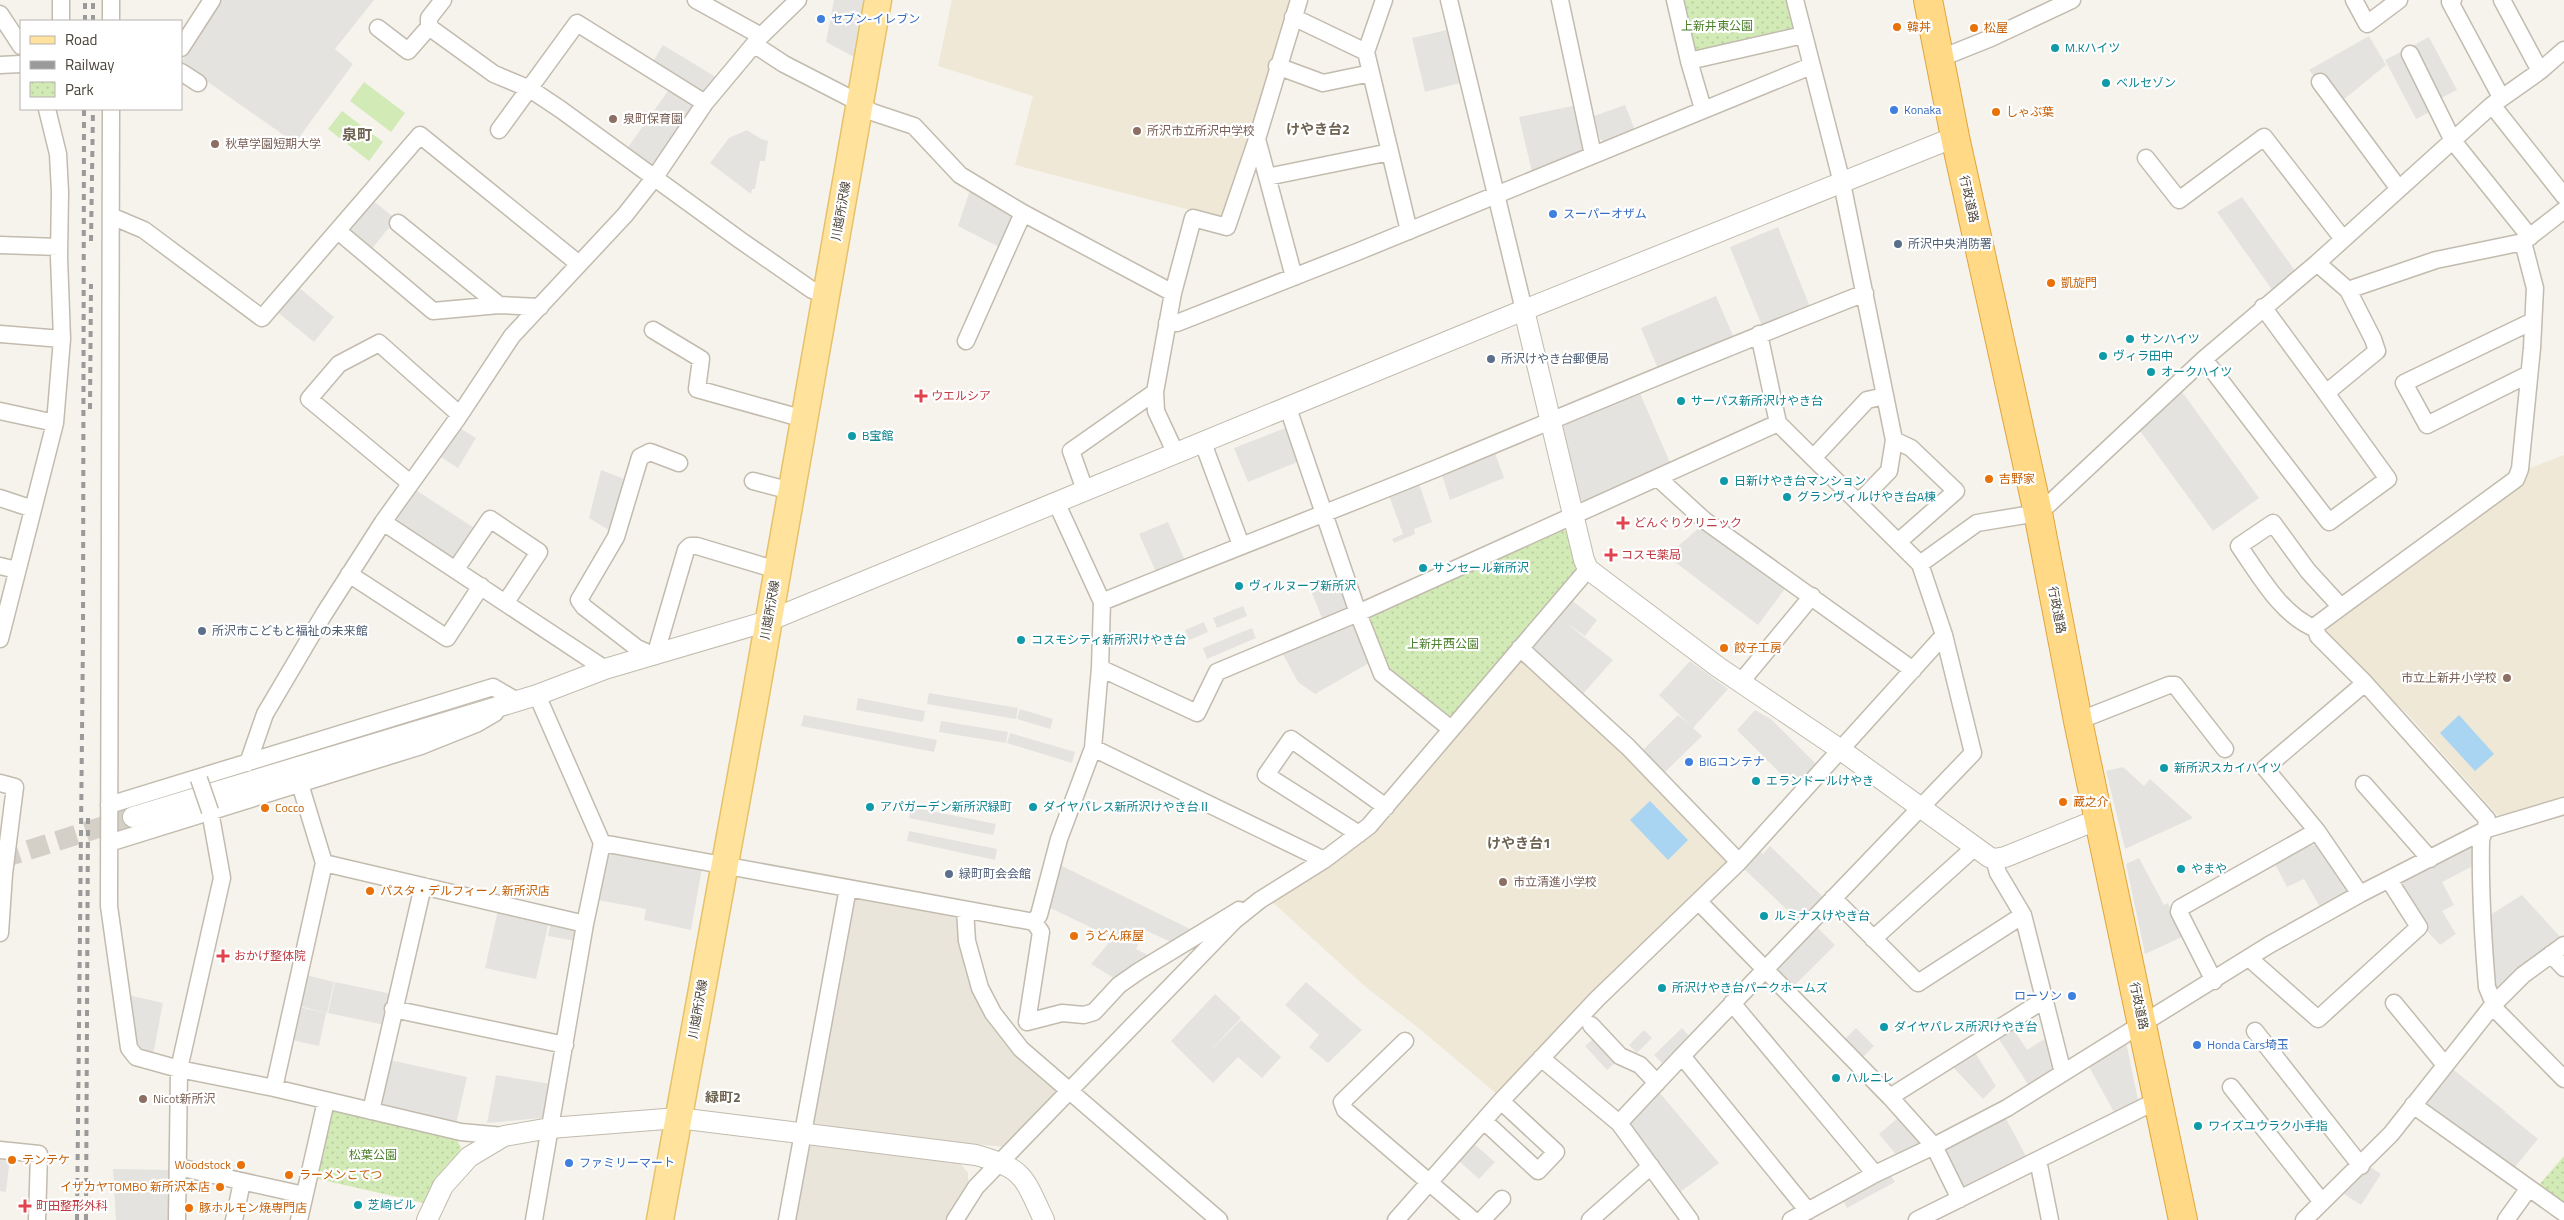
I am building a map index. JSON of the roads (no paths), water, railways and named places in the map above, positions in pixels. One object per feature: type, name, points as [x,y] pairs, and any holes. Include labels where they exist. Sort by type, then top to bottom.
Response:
[{"type":"highway","name":"行政道路","points":[[1928,0],[1941,58],[1955,137],[2038,513],[2078,721],[2183,1220]]},
{"type":"main road","name":"川越所沢線","points":[[660,1220],[790,491],[827,295],[878,0]]},
{"type":"street","points":[[61,0],[61,20]]},
{"type":"street","points":[[111,0],[111,20]]},
{"type":"street","points":[[182,46],[212,0]]},
{"type":"street","points":[[378,28],[408,50],[428,27],[429,18],[443,0]]},
{"type":"street","points":[[696,0],[758,40],[784,64],[872,112],[914,126],[960,175],[1023,212],[1174,293]]},
{"type":"street","points":[[248,763],[265,714],[274,697],[349,574],[512,336],[625,215],[655,177],[705,102],[758,40],[798,0]]},
{"type":"street","points":[[1176,454],[1156,411],[1155,392],[1174,293],[1193,218],[1228,227],[1257,139],[1298,0]]},
{"type":"street","points":[[1384,0],[1366,52],[1409,231]]},
{"type":"street","points":[[1449,0],[1573,515],[1588,568],[1740,683],[1841,750],[1994,859],[1998,873],[2023,915],[2063,1074]]},
{"type":"street","points":[[1560,0],[1593,155]]},
{"type":"street","points":[[1675,0],[1688,61],[1703,109]]},
{"type":"street","points":[[1795,0],[1842,183],[1894,440],[1889,471],[1859,502]]},
{"type":"street","points":[[1941,58],[1991,38],[2072,0]]},
{"type":"street","points":[[2354,0],[2367,24],[2399,0]]},
{"type":"street","points":[[2453,0],[2450,2],[2496,101],[2564,196]]},
{"type":"street","points":[[2502,0],[2540,71]]},
{"type":"street","points":[[0,14],[20,44]]},
{"type":"street","points":[[1293,17],[1366,52]]},
{"type":"street","points":[[498,130],[577,23],[705,102]]},
{"type":"street","points":[[428,27],[494,74],[530,89],[812,290],[827,295]]},
{"type":"street","points":[[1688,61],[1803,35]]},
{"type":"street","points":[[1920,564],[1977,523],[2038,513],[2076,480],[2204,358],[2317,263],[2496,101],[2540,71],[2564,50]]},
{"type":"street","points":[[2410,54],[2453,141],[2527,240],[2535,288],[2520,469],[2516,479],[2318,624],[2316,629],[2318,636],[2365,683],[2487,819],[2487,829],[2482,837],[2482,894],[2487,987],[2493,1005],[2564,1079]]},
{"type":"street","points":[[0,65],[20,64]]},
{"type":"street","points":[[1277,66],[1323,83],[1371,73]]},
{"type":"street","points":[[1168,323],[1176,323],[1294,277],[1811,66]]},
{"type":"street","points":[[182,73],[198,83]]},
{"type":"street","points":[[2320,82],[2399,189]]},
{"type":"street","points":[[0,639],[54,423],[62,339],[59,162],[47,110]]},
{"type":"street","points":[[111,110],[110,906],[129,1048],[136,1057],[179,1069],[274,1088],[461,1132],[504,1136],[550,1128],[678,1118],[802,1135],[967,1154],[1001,1162],[1020,1174],[1044,1220]]},
{"type":"street","points":[[111,216],[144,230],[262,318],[420,134],[579,264]]},
{"type":"street","points":[[134,817],[537,694],[605,669],[655,656],[768,621],[1524,310],[1955,137]]},
{"type":"street","points":[[2146,158],[2179,200],[2264,137],[2343,239]]},
{"type":"street","points":[[1257,139],[1294,277]]},
{"type":"street","points":[[1267,177],[1390,152]]},
{"type":"street","points":[[2348,290],[2436,260],[2527,240],[2564,210]]},
{"type":"street","points":[[966,341],[1023,212]]},
{"type":"street","points":[[398,223],[499,305]]},
{"type":"street","points":[[338,231],[433,311],[499,305],[540,307]]},
{"type":"street","points":[[0,245],[59,247]]},
{"type":"street","points":[[2317,263],[2348,290],[2373,339],[2377,351],[2326,393]]},
{"type":"street","points":[[1102,602],[1551,421],[1759,334],[1865,294]]},
{"type":"street","points":[[2204,358],[2329,522],[2388,479],[2263,307]]},
{"type":"street","points":[[2529,374],[2427,425],[2404,383],[2533,321]]},
{"type":"street","points":[[653,330],[701,359],[697,389],[804,419]]},
{"type":"street","points":[[0,334],[62,339]]},
{"type":"street","points":[[1619,1123],[1973,753],[1944,635],[1920,564],[1778,423],[1759,334]]},
{"type":"street","points":[[410,483],[309,400],[339,364],[379,343],[459,414]]},
{"type":"street","points":[[1085,490],[1071,451],[1155,392]]},
{"type":"street","points":[[1814,457],[1867,400],[1885,396]]},
{"type":"street","points":[[1288,408],[1358,613],[1382,674],[1451,729]]},
{"type":"street","points":[[0,411],[54,423]]},
{"type":"street","points":[[1100,668],[1197,713],[1217,672],[1358,613],[1778,423]]},
{"type":"street","points":[[1894,440],[1911,448],[1956,491],[1898,542]]},
{"type":"street","points":[[1203,443],[1241,545]]},
{"type":"street","points":[[655,656],[637,648],[584,607],[579,600],[616,537],[640,458],[650,452],[679,462]]},
{"type":"street","points":[[1658,478],[1704,520],[1913,670]]},
{"type":"street","points":[[753,481],[790,491]]},
{"type":"street","points":[[0,498],[33,508]]},
{"type":"street","points":[[1034,922],[1040,915],[1059,839],[1093,748],[1100,668],[1102,602],[1056,502]]},
{"type":"street","points":[[456,569],[490,519],[539,552],[506,602]]},
{"type":"street","points":[[383,522],[605,669]]},
{"type":"street","points":[[2316,629],[2307,626],[2279,602],[2239,546],[2273,523],[2308,571],[2341,607]]},
{"type":"street","points":[[655,656],[686,550],[690,546],[698,546],[777,570]]},
{"type":"street","points":[[0,566],[17,570]]},
{"type":"street","points":[[602,843],[1034,922],[1041,932],[1027,1022],[1062,1012],[1084,1015],[1094,1012],[1119,986],[1146,966],[1221,919],[1260,900],[1324,860],[1359,834],[1386,807],[1588,568]]},
{"type":"street","points":[[349,574],[447,638],[482,586]]},
{"type":"street","points":[[1740,683],[1812,596]]},
{"type":"street","points":[[1396,1220],[1541,1058],[1597,1000],[1700,902],[1739,862],[1944,635]]},
{"type":"street","points":[[1520,648],[1628,747],[1739,862]]},
{"type":"street","points":[[2360,894],[2317,831],[2265,768],[2365,683]]},
{"type":"street","points":[[2078,721],[2169,685],[2175,685],[2225,749]]},
{"type":"street","points":[[109,805],[493,687],[517,700]]},
{"type":"street","points":[[534,1220],[585,924],[602,843],[537,694]]},
{"type":"street","points":[[109,843],[421,746],[476,724],[517,700]]},
{"type":"street","points":[[1359,834],[1266,775],[1291,739],[1386,807]]},
{"type":"street","points":[[1093,748],[1324,860]]},
{"type":"street","points":[[178,1220],[179,1069],[222,878],[210,811],[199,778]]},
{"type":"street","points":[[0,783],[15,787],[5,835],[0,933]]},
{"type":"street","points":[[274,1088],[324,863],[300,784]]},
{"type":"street","points":[[2364,784],[2430,859]]},
{"type":"street","points":[[1791,1220],[1875,1174],[2007,1108],[2250,959],[2269,945],[2360,894],[2487,829],[2564,806]]},
{"type":"street","points":[[1994,859],[2012,854],[2099,820]]},
{"type":"street","points":[[2214,981],[2179,912],[2180,908],[2317,831]]},
{"type":"street","points":[[1873,939],[1976,847]]},
{"type":"street","points":[[324,863],[585,924]]},
{"type":"street","points":[[2250,959],[2318,1019],[2419,927],[2389,880]]},
{"type":"street","points":[[372,1111],[422,886]]},
{"type":"street","points":[[787,1220],[848,888]]},
{"type":"street","points":[[1833,898],[1918,983],[2023,915]]},
{"type":"street","points":[[955,1220],[976,1187],[1229,926],[1260,900]]},
{"type":"street","points":[[1700,902],[1890,1097],[1934,1146],[1960,1199]]},
{"type":"street","points":[[964,910],[972,962],[993,1013],[1020,1049],[1219,1220]]},
{"type":"street","points":[[2304,1220],[2361,1166],[2390,1134],[2493,1005],[2523,975],[2564,944]]},
{"type":"street","points":[[2551,954],[2564,968]]},
{"type":"street","points":[[1890,1097],[2044,1000]]},
{"type":"street","points":[[1732,1003],[1875,1174]]},
{"type":"street","points":[[2394,1003],[2445,1065]]},
{"type":"street","points":[[394,1009],[565,1045]]},
{"type":"street","points":[[1590,1025],[1620,1056],[1640,1065],[1657,1083]]},
{"type":"street","points":[[2255,1031],[2361,1166]]},
{"type":"street","points":[[1405,1041],[1342,1102],[1345,1110],[1473,1220]]},
{"type":"street","points":[[1682,1056],[1808,1211]]},
{"type":"street","points":[[1541,1058],[1619,1123],[1690,1220]]},
{"type":"street","points":[[2231,1087],[2322,1202]]},
{"type":"street","points":[[1924,1218],[2158,1100]]},
{"type":"street","points":[[299,1220],[326,1101]]},
{"type":"street","points":[[1484,1122],[1538,1171],[1556,1152],[1501,1102]]},
{"type":"street","points":[[2413,1105],[2564,1213]]},
{"type":"street","points":[[427,1220],[442,1186],[459,1167],[469,1157],[504,1136]]},
{"type":"street","points":[[0,1150],[39,1154],[37,1220]]},
{"type":"street","points":[[2038,1160],[2050,1220]]},
{"type":"street","points":[[1590,1220],[1651,1166]]},
{"type":"street","points":[[178,1167],[304,1195]]},
{"type":"street","points":[[234,1220],[242,1182]]},
{"type":"street","points":[[2506,1220],[2529,1188]]},
{"type":"street","points":[[1482,1220],[1502,1199]]},
{"type":"water","points":[[2459,715],[2494,754],[2475,771],[2440,733]]},
{"type":"water","points":[[1650,801],[1688,840],[1668,860],[1630,820]]},
{"type":"tunnel","points":[[0,859],[133,817]]},
{"type":"railway","points":[[85,0],[85,20]]},
{"type":"railway","points":[[93,0],[93,20]]},
{"type":"railway","points":[[77,1220],[83,637],[84,110]]},
{"type":"railway","points":[[91,241],[93,110]]},
{"type":"railway","points":[[90,409],[91,284]]},
{"type":"railway","points":[[86,1220],[88,814]]},
{"type":"place","name":"セブン-イレブン","points":[[821,19]]},
{"type":"place","name":"韓丼","points":[[1897,27]]},
{"type":"place","name":"松屋","points":[[1974,28]]},
{"type":"place","name":"M.Kハイツ","points":[[2055,48]]},
{"type":"place","name":"ベルセゾン","points":[[2106,83]]},
{"type":"place","name":"Konaka","points":[[1894,110]]},
{"type":"place","name":"しゃぶ葉","points":[[1996,112]]},
{"type":"place","name":"泉町保育園","points":[[613,119]]},
{"type":"place","name":"所沢市立所沢中学校","points":[[1137,131]]},
{"type":"place","name":"秋草学園短期大学","points":[[215,144]]},
{"type":"place","name":"スーパーオザム","points":[[1553,214]]},
{"type":"place","name":"所沢中央消防署","points":[[1898,244]]},
{"type":"place","name":"凱旋門","points":[[2051,283]]},
{"type":"place","name":"サンハイツ","points":[[2130,339]]},
{"type":"place","name":"ヴィラ田中","points":[[2103,356]]},
{"type":"place","name":"所沢けやき台郵便局","points":[[1491,359]]},
{"type":"place","name":"オークハイツ","points":[[2151,372]]},
{"type":"place","name":"ウエルシア","points":[[921,396]]},
{"type":"place","name":"サーパス新所沢けやき台","points":[[1681,401]]},
{"type":"place","name":"B宝館","points":[[852,436]]},
{"type":"place","name":"吉野家","points":[[1989,479]]},
{"type":"place","name":"日新けやき台マンション","points":[[1724,481]]},
{"type":"place","name":"グランヴィルけやき台A棟","points":[[1787,497]]},
{"type":"place","name":"どんぐりクリニック","points":[[1623,523]]},
{"type":"place","name":"コスモ薬局","points":[[1611,555]]},
{"type":"place","name":"サンセール新所沢","points":[[1423,568]]},
{"type":"place","name":"ヴィルヌーブ新所沢","points":[[1239,586]]},
{"type":"place","name":"所沢市こどもと福祉の未来館","points":[[202,631]]},
{"type":"place","name":"コスモシティ新所沢けやき台","points":[[1021,640]]},
{"type":"place","name":"餃子工房","points":[[1724,648]]},
{"type":"place","name":"市立上新井小学校","points":[[2507,678]]},
{"type":"place","name":"BIGコンテナ","points":[[1689,762]]},
{"type":"place","name":"新所沢スカイハイツ","points":[[2164,768]]},
{"type":"place","name":"エランドールけやき","points":[[1756,781]]},
{"type":"place","name":"蔵之介","points":[[2063,802]]},
{"type":"place","name":"アパガーデン新所沢緑町","points":[[870,807]]},
{"type":"place","name":"ダイヤパレス新所沢けやき台Ⅱ","points":[[1033,807]]},
{"type":"place","name":"Cocco","points":[[265,808]]},
{"type":"place","name":"やまや","points":[[2181,869]]},
{"type":"place","name":"緑町町会会館","points":[[949,874]]},
{"type":"place","name":"市立清進小学校","points":[[1503,882]]},
{"type":"place","name":"パスタ・デルフィーノ 新所沢店","points":[[370,891]]},
{"type":"place","name":"ルミナスけやき台","points":[[1764,916]]},
{"type":"place","name":"うどん麻屋","points":[[1074,936]]},
{"type":"place","name":"おかげ整体院","points":[[223,956]]},
{"type":"place","name":"所沢けやき台パークホームズ","points":[[1662,988]]},
{"type":"place","name":"ローソン","points":[[2072,996]]},
{"type":"place","name":"ダイヤパレス所沢けやき台","points":[[1884,1027]]},
{"type":"place","name":"Honda Cars埼玉","points":[[2197,1045]]},
{"type":"place","name":"ハルニレ","points":[[1836,1078]]},
{"type":"place","name":"Nicot新所沢","points":[[143,1099]]},
{"type":"place","name":"ワイズユウラク小手指","points":[[2198,1126]]},
{"type":"place","name":"テンテケ","points":[[12,1160]]},
{"type":"place","name":"ファミリーマート","points":[[569,1163]]},
{"type":"place","name":"Woodstock","points":[[241,1165]]},
{"type":"place","name":"ラーメンこてつ","points":[[289,1175]]},
{"type":"place","name":"イザカヤTOMBO 新所沢本店","points":[[220,1187]]},
{"type":"place","name":"芝崎ビル","points":[[358,1205]]},
{"type":"place","name":"町田整形外科","points":[[25,1206]]},
{"type":"place","name":"豚ホルモン焼専門店","points":[[189,1208]]},
{"type":"district","name":"けやき台2","points":[[1318,129]]},
{"type":"district","name":"泉町","points":[[357,135]]},
{"type":"district","name":"けやき台1","points":[[1519,843]]},
{"type":"district","name":"緑町2","points":[[723,1097]]},
{"type":"park label","name":"上新井東公園","points":[[1717,26]]},
{"type":"park label","name":"上新井西公園","points":[[1443,644]]},
{"type":"park label","name":"松葉公園","points":[[373,1155]]}]
